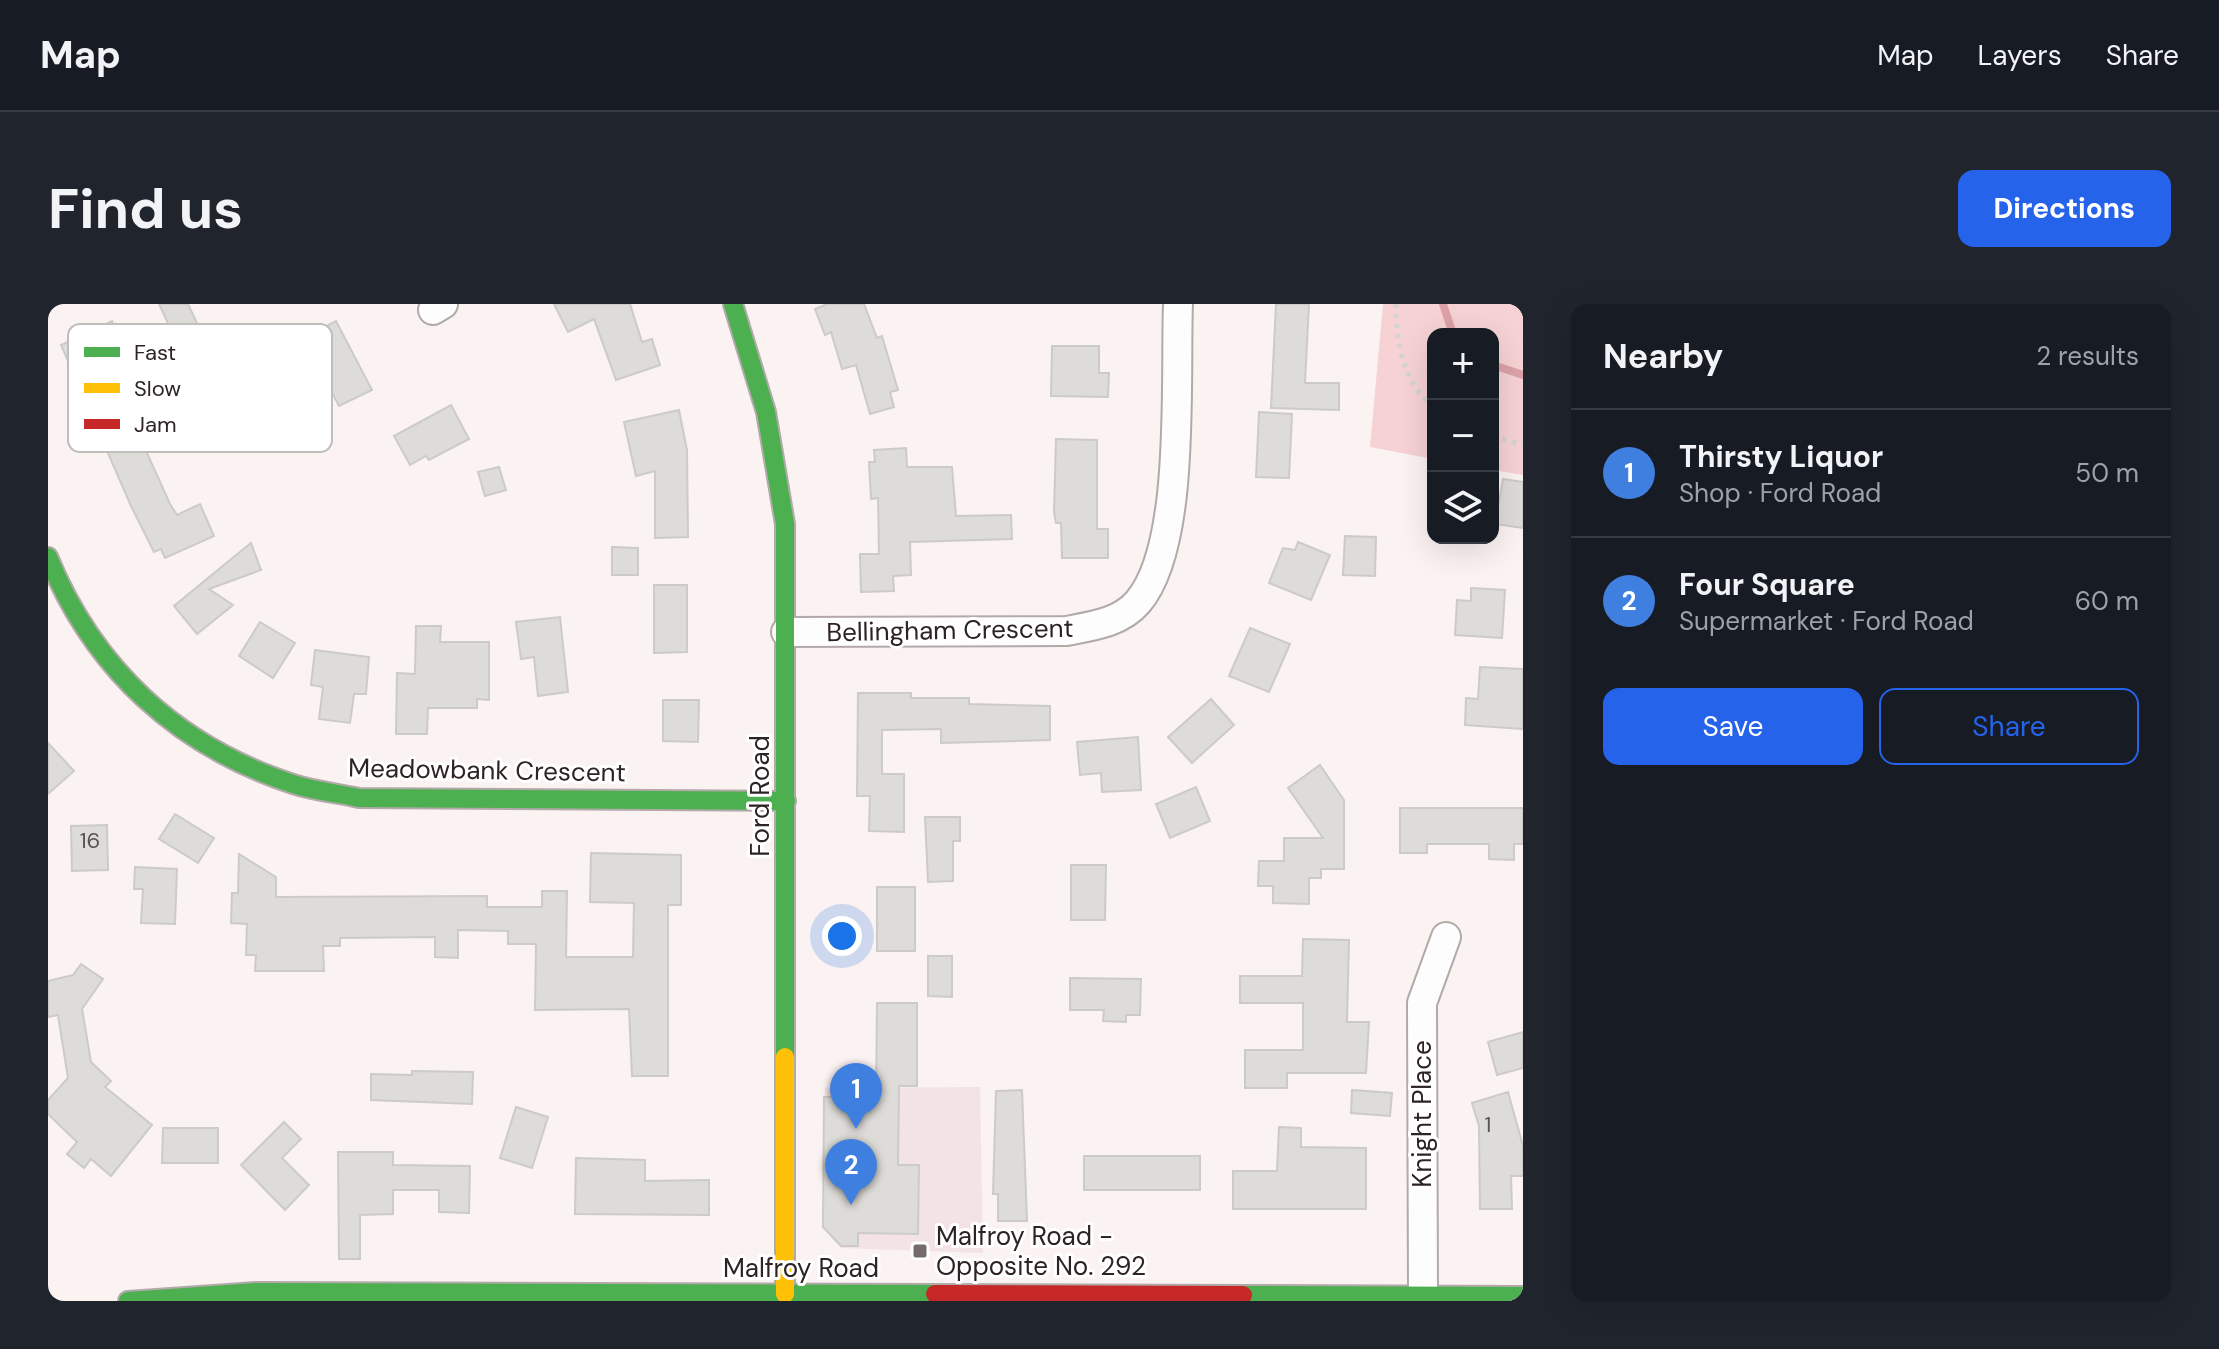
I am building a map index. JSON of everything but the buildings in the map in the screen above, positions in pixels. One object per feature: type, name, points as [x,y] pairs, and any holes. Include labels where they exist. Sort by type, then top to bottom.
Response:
[{"type":"street","name":"Ford Road","points":[[733,304],[764,397],[779,465],[785,524],[785,1294]]},
{"type":"street","name":"Bellingham Crescent","points":[[786,632],[1066,631],[1110,622],[1137,603],[1157,572],[1167,543],[1172,495],[1178,304]]},
{"type":"street","name":"Meadowbank Crescent","points":[[48,557],[61,589],[95,646],[133,688],[182,728],[237,760],[292,784],[359,798],[786,801]]},
{"type":"street","name":"Knight Place","points":[[1423,1295],[1422,1003],[1446,937]]},
{"type":"street","name":"Malfroy Road","points":[[128,1301],[256,1292],[1007,1297],[1523,1296]]},
{"type":"path","points":[[1396,304],[1399,347],[1411,378],[1428,400]]},
{"type":"path","points":[[1499,438],[1523,445]]},
{"type":"shaded area","points":[[1383,304],[1523,304],[1523,475],[1499,471],[1499,328],[1427,328],[1427,458],[1370,447]]},
{"type":"shaded area","points":[[980,1087],[983,1253],[841,1248],[823,1227],[825,1088]]},
{"type":"waterway","points":[[1443,304],[1451,328]]},
{"type":"waterway","points":[[1499,367],[1523,375]]},
{"type":"traffic: fast","points":[[733,304],[766,412],[785,524],[785,1057]]},
{"type":"traffic: fast","points":[[48,557],[89,634],[115,668],[144,698],[212,748],[251,768],[293,784],[359,798],[786,801]]},
{"type":"traffic: fast","points":[[128,1301],[256,1292],[935,1294]]},
{"type":"traffic: fast","points":[[1243,1295],[1523,1296]]},
{"type":"traffic: slow","points":[[785,1057],[785,1294]]},
{"type":"traffic: jam","points":[[935,1294],[1243,1295]]},
{"type":"place","name":"Thirsty Liquor","points":[[856,1129]]},
{"type":"place","name":"Four Square","points":[[851,1205]]},
{"type":"place","name":"Malfroy Road - Opposite No. 292","points":[[920,1251]]}]
